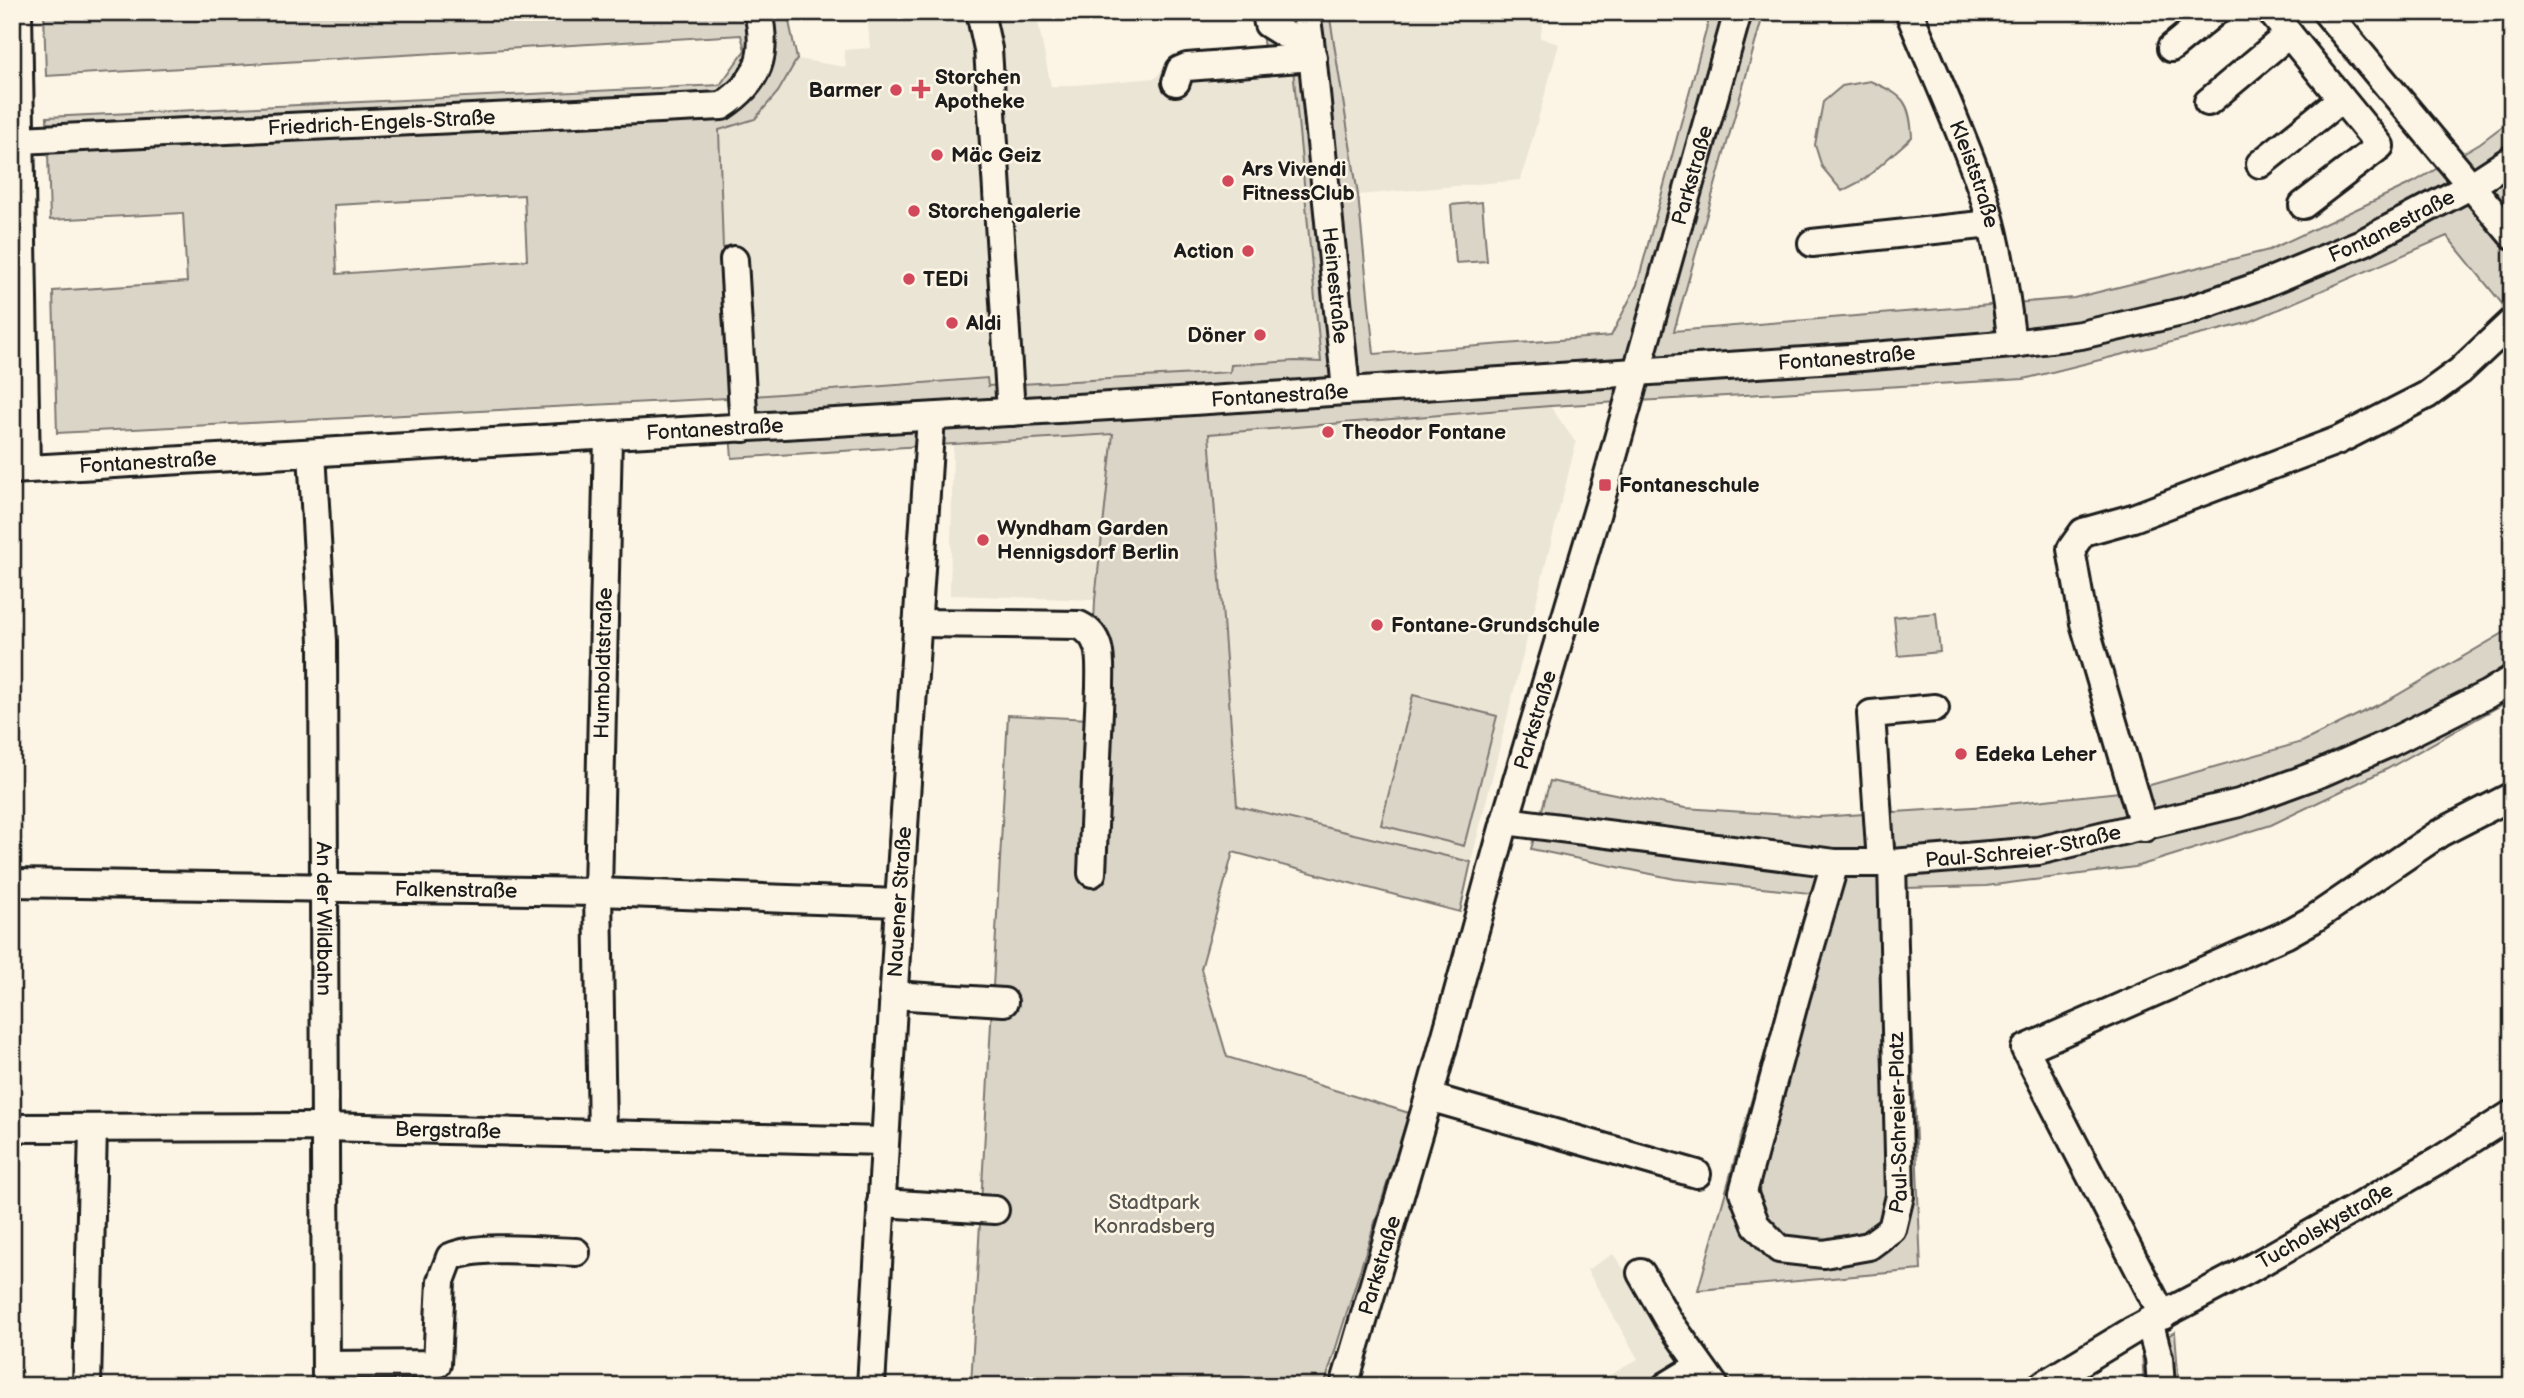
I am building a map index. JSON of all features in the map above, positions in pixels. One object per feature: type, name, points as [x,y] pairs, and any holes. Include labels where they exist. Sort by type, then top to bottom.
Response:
[{"type":"street","points":[[18,12],[19,469]]},
{"type":"street","name":"Friedrich-Engels-Straße","points":[[20,140],[722,106],[739,95],[754,77],[761,58],[762,29],[758,12]]},
{"type":"street","points":[[980,12],[988,50],[1011,412]]},
{"type":"street","points":[[1266,12],[1268,24],[1311,49]]},
{"type":"street","name":"Heinestraße","points":[[1306,12],[1346,390]]},
{"type":"street","name":"Parkstraße","points":[[1344,1386],[1429,1097],[1505,821],[1605,485],[1738,12]]},
{"type":"street","name":"Kleiststraße","points":[[1909,12],[1975,173],[1991,224],[2006,293],[2012,344]]},
{"type":"street","points":[[2171,48],[2215,12]]},
{"type":"street","points":[[2271,12],[2380,146],[2303,205]]},
{"type":"street","points":[[2326,12],[2512,236]]},
{"type":"street","points":[[2208,102],[2289,34]]},
{"type":"street","points":[[1175,82],[1180,70],[1187,67],[1311,49]]},
{"type":"street","points":[[2260,164],[2341,99]]},
{"type":"street","name":"Fontanestraße","points":[[19,469],[1011,412],[1850,358],[2012,344],[2094,332],[2186,311],[2236,295],[2364,242],[2472,185],[2512,159]]},
{"type":"street","points":[[1812,243],[1991,224]]},
{"type":"street","points":[[734,260],[744,428]]},
{"type":"street","points":[[2144,828],[2084,623],[2071,549],[2083,532],[2133,519],[2339,440],[2427,395],[2460,372],[2512,323]]},
{"type":"street","name":"Nauener Straße","points":[[871,1386],[893,995],[931,417]]},
{"type":"street","name":"Humboldtstraße","points":[[602,1134],[598,892],[608,436]]},
{"type":"street","name":"An der Wildbahn","points":[[312,453],[323,641],[326,1375]]},
{"type":"street","points":[[918,623],[1079,625],[1088,629],[1095,638],[1100,661],[1100,687],[1092,873]]},
{"type":"street","name":"Paul-Schreier-Straße","points":[[1505,821],[1835,863],[1886,863],[2038,851],[2144,828],[2239,803],[2321,773],[2390,743],[2488,694],[2512,679]]},
{"type":"street","name":"Paul-Schreier-Platz","points":[[1835,863],[1743,1192],[1756,1225],[1779,1249],[1824,1254],[1869,1246],[1892,1229],[1900,1196],[1886,863],[1871,714],[1935,708]]},
{"type":"street","points":[[2161,1386],[2159,1358],[2148,1323],[2025,1049],[2287,934],[2440,833],[2512,796]]},
{"type":"street","name":"Falkenstraße","points":[[12,883],[598,892],[899,903]]},
{"type":"street","points":[[893,995],[1004,1002]]},
{"type":"street","points":[[1429,1097],[1697,1174]]},
{"type":"street","name":"Tucholskystraße","points":[[2041,1386],[2509,1120]]},
{"type":"street","name":"Bergstraße","points":[[12,1128],[323,1127],[884,1141]]},
{"type":"street","points":[[87,1386],[93,1128]]},
{"type":"street","points":[[881,1203],[995,1210]]},
{"type":"street","points":[[326,1375],[437,1375],[441,1281],[450,1257],[462,1252],[484,1250],[576,1252]]},
{"type":"street","points":[[1641,1273],[1707,1376],[1666,1386]]},
{"type":"shaded area","points":[[867,12],[1036,12],[1051,87],[1156,78],[1172,54],[1291,46],[1322,363],[1295,361],[1231,365],[1231,372],[987,386],[986,378],[727,398],[719,129],[755,119],[778,92],[797,59],[846,67],[844,50],[870,48]]},
{"type":"shaded area","points":[[1329,12],[1545,12],[1540,38],[1559,44],[1521,180],[1358,195]]},
{"type":"shaded area","name":"Fontane-Grundschule","points":[[1550,406],[1576,443],[1471,862],[1237,806],[1208,434]]},
{"type":"shaded area","points":[[1113,434],[1095,600],[950,595],[953,445]]},
{"type":"shaded area","points":[[1613,1254],[1710,1386],[1591,1386],[1638,1359],[1587,1270]]},
{"type":"green space","name":"Stadtpark Konradsberg","points":[[44,12],[787,12],[797,59],[778,92],[755,119],[719,130],[728,398],[987,378],[988,386],[1230,372],[1231,365],[1321,362],[1291,47],[1264,48],[1259,12],[1329,12],[1358,195],[1374,354],[1611,336],[1637,285],[1711,12],[1764,12],[1674,331],[2074,298],[2269,250],[2414,182],[2480,143],[2512,119],[2512,316],[2447,236],[2247,323],[2024,379],[1550,406],[1209,434],[1237,806],[1471,862],[1460,912],[1233,852],[1201,969],[1227,1057],[1409,1113],[1324,1386],[971,1386],[1008,715],[1090,719],[1095,600],[1113,434],[732,458],[727,398],[57,433],[53,291],[187,282],[183,213],[50,220],[47,117],[720,85],[745,50],[741,35],[46,76]],"holes":[[[524,195],[527,260],[337,274],[334,205]]]},
{"type":"green space","points":[[1870,81],[1890,90],[1902,100],[1909,114],[1912,137],[1865,179],[1842,191],[1822,167],[1815,145],[1823,102],[1842,86]]},
{"type":"green space","points":[[1482,202],[1487,261],[1456,263],[1451,205]]},
{"type":"green space","points":[[1936,613],[1940,652],[1898,656],[1894,617]]},
{"type":"green space","points":[[2512,628],[2512,699],[2387,769],[2271,825],[2135,867],[1986,886],[1906,888],[1921,1270],[1698,1290],[1810,893],[1675,879],[1531,849],[1550,781],[1685,808],[1818,817],[1988,806],[2129,791],[2302,742],[2394,697]]},
{"type":"green space","points":[[1413,695],[1497,716],[1464,846],[1381,825]]},
{"type":"green space","points":[[2175,1332],[2179,1386],[2144,1386],[2142,1351]]},
{"type":"place","name":"Storchen Apotheke","points":[[921,89]]},
{"type":"place","name":"Barmer","points":[[896,90]]},
{"type":"place","name":"Mäc Geiz","points":[[937,155]]},
{"type":"place","name":"Ars Vivendi FitnessClub","points":[[1228,181]]},
{"type":"place","name":"Storchengalerie","points":[[914,211]]},
{"type":"place","name":"Action","points":[[1248,251]]},
{"type":"place","name":"TEDi","points":[[909,279]]},
{"type":"place","name":"Aldi","points":[[952,323]]},
{"type":"place","name":"Döner","points":[[1260,335]]},
{"type":"place","name":"Theodor Fontane","points":[[1328,432]]},
{"type":"place","name":"Fontaneschule","points":[[1605,485]]},
{"type":"place","name":"Wyndham Garden Hennigsdorf Berlin","points":[[983,540]]},
{"type":"place","name":"Fontane-Grundschule","points":[[1377,625]]},
{"type":"place","name":"Edeka Leher","points":[[1961,754]]}]
